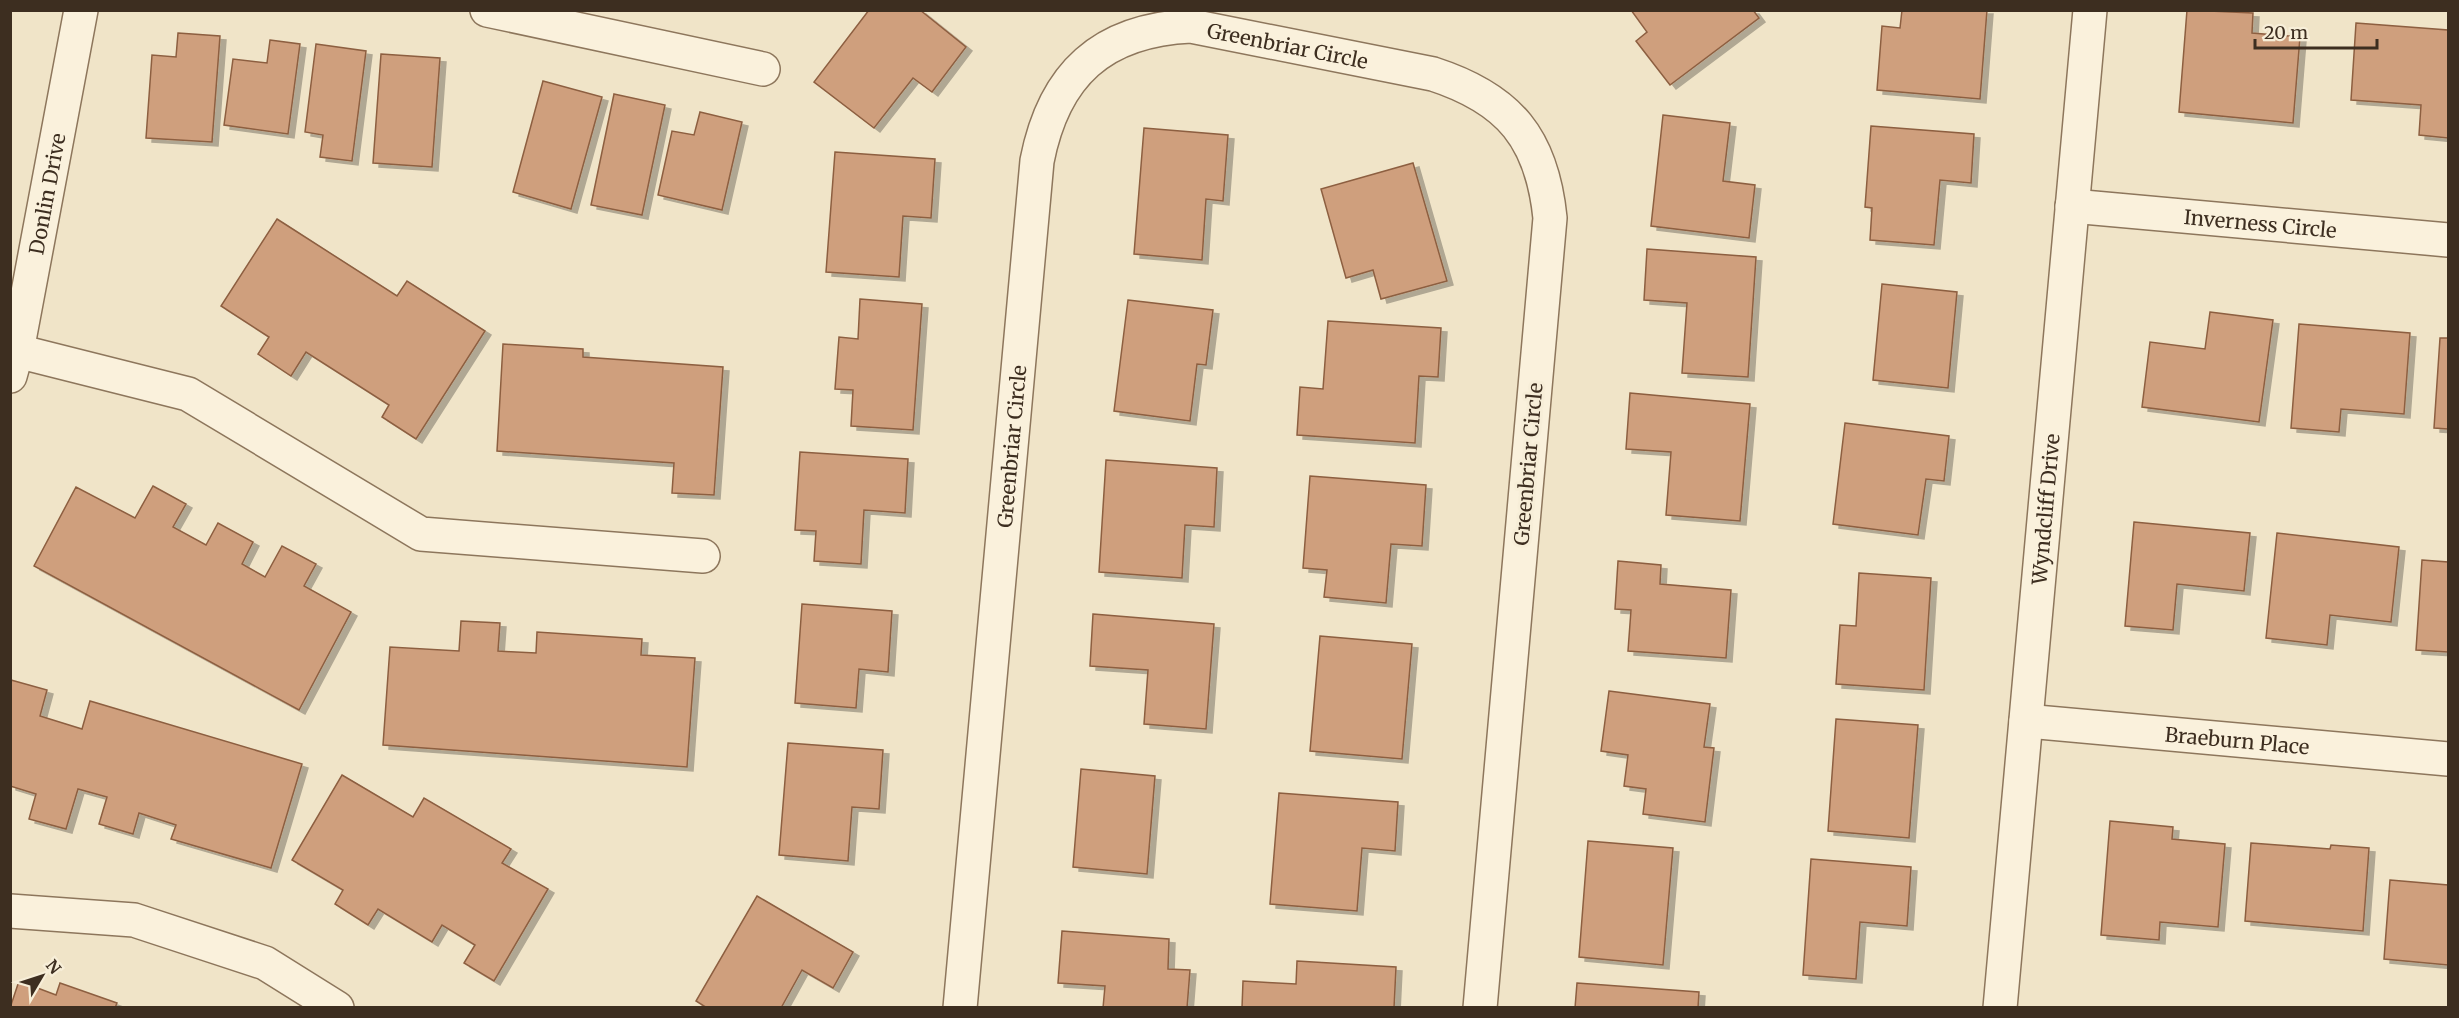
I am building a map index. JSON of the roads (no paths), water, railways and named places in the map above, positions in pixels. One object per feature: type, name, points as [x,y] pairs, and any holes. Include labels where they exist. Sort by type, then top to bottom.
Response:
[{"type":"street","name":"Donlin Drive","points":[[13,360],[81,10]]},
{"type":"street","points":[[487,10],[763,69]]},
{"type":"street","name":"Wyndcliff Drive","points":[[2000,1008],[2090,10]]},
{"type":"street","name":"Greenbriar Circle","points":[[960,1008],[1036,160],[1042,132],[1053,106],[1068,82],[1087,62],[1136,34],[1163,28],[1191,26],[1433,74],[1460,83],[1484,96],[1506,114],[1524,135],[1538,159],[1547,186],[1550,218],[1480,1008]]},
{"type":"street","name":"Inverness Circle","points":[[2072,206],[2448,240]]},
{"type":"street","points":[[13,360],[188,394],[421,534],[703,556]]},
{"type":"street","name":"Braeburn Place","points":[[2026,721],[2448,759]]},
{"type":"street","points":[[10,911],[134,920],[265,963],[338,1008]]}]
